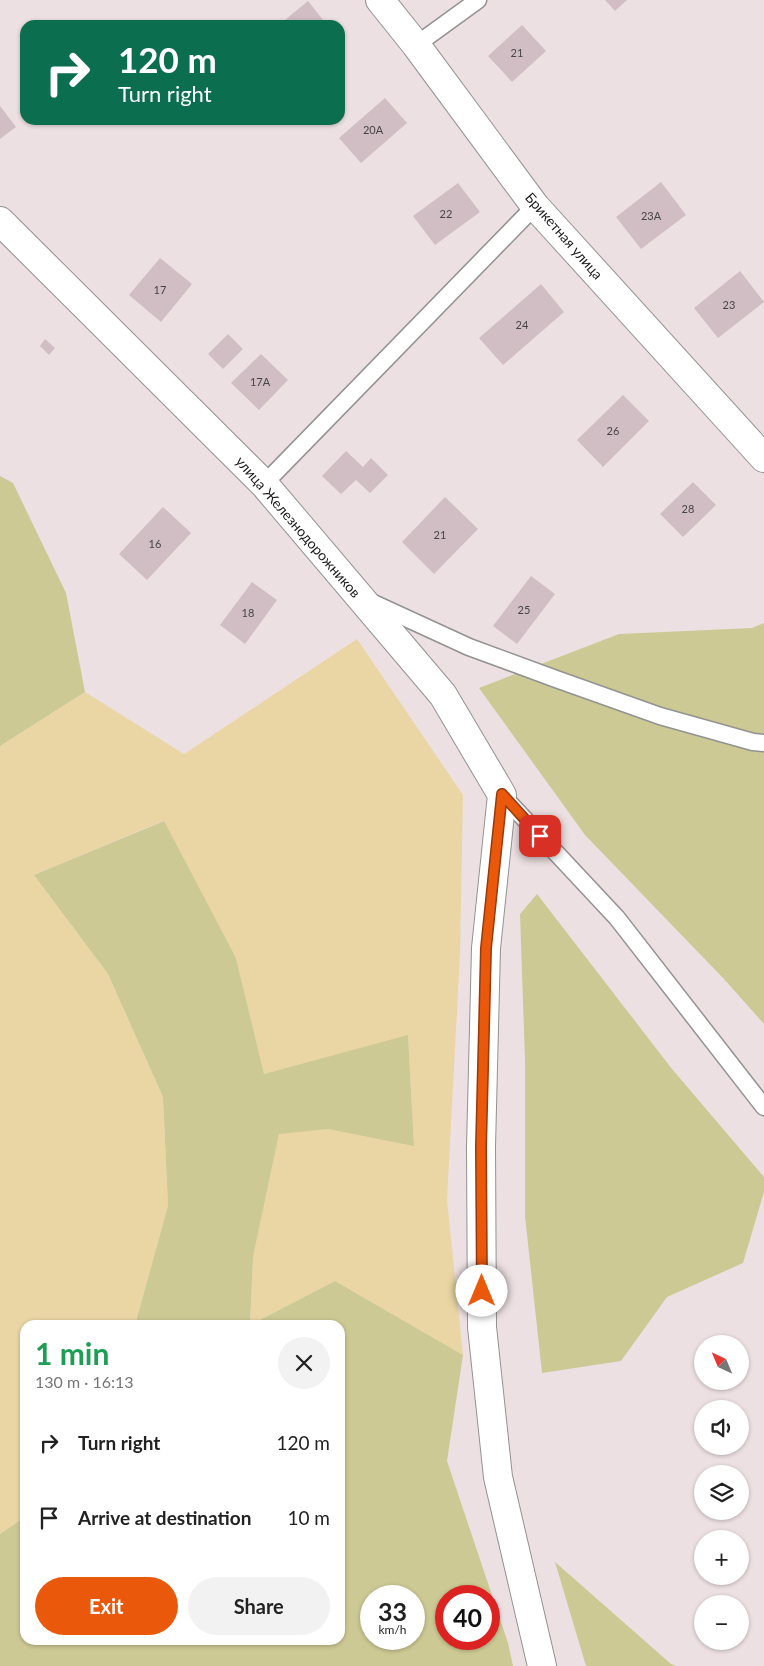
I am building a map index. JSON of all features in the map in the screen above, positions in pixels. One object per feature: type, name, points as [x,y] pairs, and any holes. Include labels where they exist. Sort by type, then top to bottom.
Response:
[{"type":"street","name":"Брикетная улица","points":[[380,0],[416,45],[536,206],[764,458]]},
{"type":"street","name":"улица Железнодорожников","points":[[0,221],[264,484],[443,695],[502,794]]},
{"type":"street","points":[[502,794],[486,948],[481,1147],[482,1327],[498,1477],[542,1666]]},
{"type":"lane","points":[[416,45],[478,0]]},
{"type":"lane","points":[[264,484],[536,206]]},
{"type":"lane","points":[[360,597],[469,647],[582,688],[660,716],[753,742],[764,743]]},
{"type":"lane","points":[[502,794],[617,918],[764,1107]]},
{"type":"shaded area","points":[[0,476],[13,483],[66,593],[85,692],[0,746]]},
{"type":"shaded area","points":[[764,623],[764,1024],[724,979],[585,835],[479,688],[619,634],[752,628]]},
{"type":"shaded area","points":[[357,639],[463,795],[460,954],[447,1200],[463,1355],[335,1281],[260,1320],[250,1320],[253,1257],[279,1133],[328,1129],[414,1145],[408,1036],[264,1074],[236,958],[163,821],[34,875],[108,974],[163,1097],[168,1206],[136,1320],[20,1320],[20,1520],[0,1534],[0,746],[85,692],[184,754]]},
{"type":"shaded area","points":[[164,821],[236,958],[264,1074],[408,1035],[414,1146],[328,1129],[279,1134],[253,1257],[250,1320],[136,1320],[168,1206],[163,1097],[108,974],[34,875]]},
{"type":"shaded area","points":[[537,894],[672,1069],[764,1177],[764,1192],[743,1263],[667,1297],[621,1361],[542,1373],[525,1216],[525,1060],[520,914]]},
{"type":"shaded area","points":[[335,1281],[463,1355],[447,1461],[489,1585],[435,1585],[435,1650],[500,1650],[500,1619],[513,1666],[0,1666],[0,1534],[20,1520],[20,1645],[345,1645],[345,1320],[260,1320]]},
{"type":"shaded area","points":[[555,1562],[671,1664],[676,1666],[586,1666]]},
{"type":"building","points":[[605,0],[627,0],[615,11]]},
{"type":"building","points":[[308,1],[323,20],[285,20]]},
{"type":"building","points":[[522,25],[546,51],[512,82],[488,56]]},
{"type":"building","points":[[385,98],[407,123],[361,163],[339,138]]},
{"type":"building","points":[[0,106],[16,127],[0,139]]},
{"type":"building","points":[[661,182],[686,215],[641,249],[616,217]]},
{"type":"building","points":[[458,183],[480,212],[435,245],[413,216]]},
{"type":"building","points":[[160,258],[192,284],[161,322],[129,295]]},
{"type":"building","points":[[740,271],[764,302],[718,338],[694,308]]},
{"type":"building","points":[[541,284],[564,312],[503,365],[479,338]]},
{"type":"building","points":[[228,334],[243,349],[223,369],[208,354]]},
{"type":"building","points":[[45,339],[55,348],[49,355],[40,346]]},
{"type":"building","points":[[261,354],[288,380],[259,410],[231,383]]},
{"type":"building","points":[[623,395],[649,421],[603,467],[577,440]]},
{"type":"building","points":[[346,451],[363,467],[371,458],[388,475],[370,493],[356,480],[341,494],[322,476]]},
{"type":"building","points":[[693,482],[716,505],[683,537],[660,514]]},
{"type":"building","points":[[445,497],[478,529],[434,574],[402,542]]},
{"type":"building","points":[[163,507],[191,533],[147,580],[119,554]]},
{"type":"building","points":[[531,576],[555,594],[517,644],[493,626]]},
{"type":"building","points":[[252,582],[277,600],[245,644],[220,625]]},
{"type":"route","points":[[482,1291],[481,1147],[486,948],[502,794],[540,836]]}]
